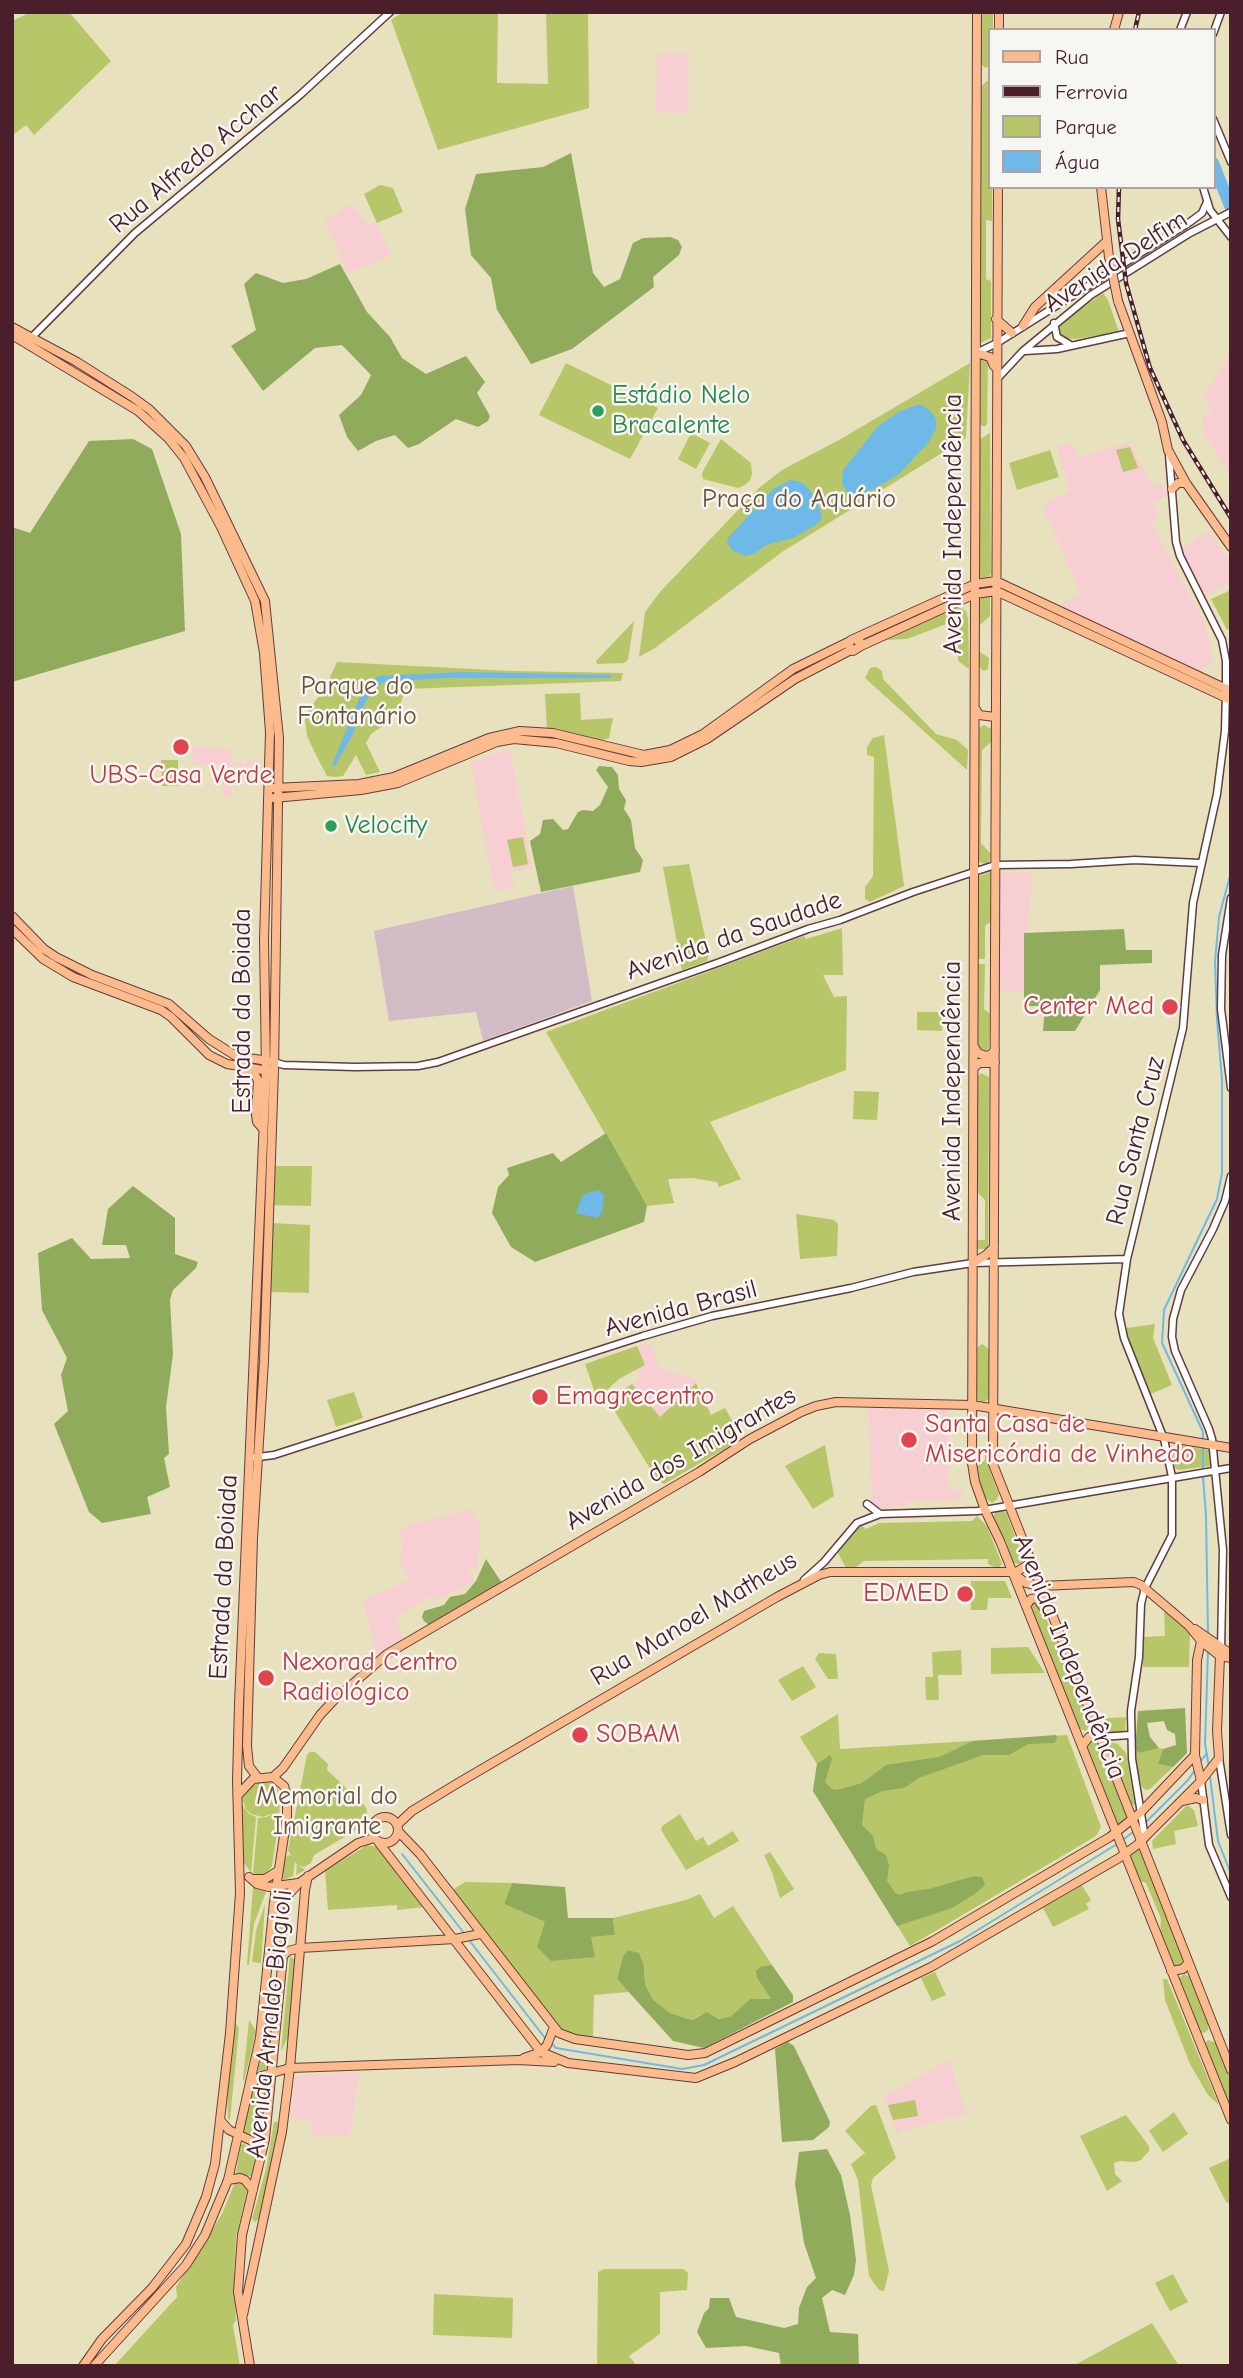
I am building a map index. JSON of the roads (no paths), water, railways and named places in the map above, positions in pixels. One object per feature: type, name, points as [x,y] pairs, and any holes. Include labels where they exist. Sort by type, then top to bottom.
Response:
[{"type":"main road","name":"Avenida Independência","points":[[977,12],[972,1463],[975,1482],[985,1510],[1026,1606],[1231,2120]]},
{"type":"main road","name":"Avenida Independência","points":[[998,189],[993,1464],[1057,1631],[1143,1840],[1231,2070]]},
{"type":"main road","points":[[1101,189],[1109,257],[1118,301],[1162,422],[1168,450],[1186,483],[1231,547]]},
{"type":"main road","points":[[1023,326],[1035,307],[1107,241]]},
{"type":"main road","points":[[996,319],[1012,332]]},
{"type":"main road","name":"Estrada da Boiada","points":[[12,327],[29,340]]},
{"type":"main road","name":"Estrada da Boiada","points":[[12,335],[29,340],[106,379],[149,409],[186,446],[205,477],[265,601],[279,738],[273,788],[264,1361],[242,1597],[239,1906],[230,2033],[215,2164],[206,2197],[187,2244],[152,2288],[102,2339],[83,2366]]},
{"type":"main road","points":[[975,353],[992,359],[997,379]]},
{"type":"main road","points":[[1172,489],[1178,483],[1186,483]]},
{"type":"main road","points":[[273,788],[359,784],[394,777],[489,738],[520,731],[553,733],[644,755],[670,750],[703,734],[793,669],[975,589],[996,586],[1063,617],[1104,641],[1228,694]]},
{"type":"main road","points":[[1063,617],[1104,631],[1228,694]]},
{"type":"main road","points":[[1104,631],[1104,641]]},
{"type":"main road","points":[[273,798],[362,790],[398,783],[497,742],[514,739],[556,743],[629,761],[641,762],[671,757],[707,739],[795,679],[854,644]]},
{"type":"main road","points":[[976,679],[989,682],[995,693]]},
{"type":"main road","points":[[975,708],[979,715],[995,717]]},
{"type":"main road","points":[[12,916],[44,949],[65,962],[103,980],[169,1004],[209,1040],[236,1056],[270,1066]]},
{"type":"main road","points":[[12,929],[30,949],[65,972],[91,985],[161,1010],[209,1055],[254,1074],[258,1080],[257,1122],[263,1129]]},
{"type":"main road","points":[[975,1048],[978,1054],[985,1056],[995,1050]]},
{"type":"main road","points":[[974,1068],[979,1063],[995,1063]]},
{"type":"main road","points":[[227,1064],[270,1066]]},
{"type":"main road","name":"Estrada da Boiada","points":[[258,1778],[249,1766],[247,1754],[263,1129],[270,1066]]},
{"type":"main road","points":[[974,1078],[977,1072],[983,1070],[991,1072],[994,1077]]},
{"type":"main road","points":[[973,1263],[994,1247]]},
{"type":"main road","name":"Avenida dos Imigrantes","points":[[273,1777],[284,1768],[320,1715],[387,1654],[699,1472],[750,1439],[801,1412],[836,1402],[972,1405],[1231,1448]]},
{"type":"main road","points":[[797,1586],[830,1572],[1012,1572],[1031,1563]]},
{"type":"main road","points":[[250,2085],[261,2077],[290,2068],[518,2060],[568,2063],[685,2078],[705,2076],[931,1967],[1125,1853],[1143,1840],[1219,1758],[1217,1731],[1221,1652],[1212,1641],[1189,1626],[1145,1588],[1134,1583],[1040,1586],[1018,1579],[1012,1572]]},
{"type":"main road","name":"Rua Manoel Matheus","points":[[398,1828],[412,1811],[797,1586]]},
{"type":"main road","points":[[1026,1606],[1031,1600],[1039,1600],[1057,1631]]},
{"type":"main road","points":[[1189,1626],[1201,1641],[1231,1656]]},
{"type":"main road","points":[[1201,1641],[1212,1641]]},
{"type":"main road","points":[[1200,1781],[1195,1755],[1197,1660],[1201,1641]]},
{"type":"main road","points":[[320,1689],[327,1695],[339,1695]]},
{"type":"main road","points":[[1082,1746],[1089,1737],[1100,1737]]},
{"type":"main road","points":[[568,2063],[541,2052],[519,2025],[456,1939],[377,1840],[371,1828],[377,1819],[388,1817],[398,1828],[554,2027],[567,2038],[688,2055],[705,2053],[933,1941],[1117,1833],[1131,1816],[1157,1795],[1195,1755]]},
{"type":"main road","points":[[94,2366],[186,2265],[205,2235],[228,2180],[260,2038],[276,1887],[287,1816],[284,1786],[273,1777],[258,1778],[248,1783],[238,1795]]},
{"type":"main road","points":[[1179,1802],[1196,1798],[1203,1800]]},
{"type":"main road","points":[[269,1948],[281,1903],[299,1883],[358,1843],[377,1840],[392,1842],[398,1828]]},
{"type":"main road","points":[[240,1860],[249,1877],[257,1884],[276,1887],[299,1883]]},
{"type":"main road","points":[[249,1877],[265,1879],[278,1871]]},
{"type":"main road","name":"Avenida Arnaldo Biagioli","points":[[242,2318],[274,2174],[284,2114],[308,1876]]},
{"type":"main road","points":[[430,1940],[436,1934],[438,1926],[436,1915]]},
{"type":"main road","points":[[300,1948],[456,1939],[480,1934]]},
{"type":"main road","name":"Avenida Arnaldo Biagioli","points":[[242,2318],[238,2292],[244,2227],[261,2156],[276,2072],[282,1961],[288,1951],[300,1948]]},
{"type":"main road","points":[[1171,1971],[1183,1969],[1188,1963]]},
{"type":"main road","points":[[267,1983],[280,1985]]},
{"type":"main road","points":[[518,2060],[541,2052],[554,2027]]},
{"type":"main road","points":[[1202,2050],[1202,2042],[1216,2034]]},
{"type":"main road","points":[[276,2072],[292,2050]]},
{"type":"main road","points":[[268,2113],[280,2116],[284,2114]]},
{"type":"main road","points":[[220,2120],[229,2130],[252,2141],[261,2156]]},
{"type":"main road","points":[[228,2180],[240,2178],[253,2190]]},
{"type":"main road","points":[[244,2227],[260,2231]]},
{"type":"main road","points":[[242,2318],[250,2366]]},
{"type":"street","name":"Rua Alfredo Acchar","points":[[29,340],[135,233],[300,95],[390,12]]},
{"type":"street","points":[[1215,28],[1221,12]]},
{"type":"street","points":[[1215,124],[1231,162]]},
{"type":"street","points":[[1204,189],[1216,220],[1231,237]]},
{"type":"street","name":"Avenida Delfim","points":[[975,353],[997,343],[1197,217],[1208,202]]},
{"type":"street","name":"Avenida Delfim","points":[[997,379],[1054,323],[1091,295],[1190,233],[1227,214]]},
{"type":"street","points":[[1054,323],[1057,337],[1071,345]]},
{"type":"street","points":[[1023,351],[1057,349],[1130,333]]},
{"type":"street","name":"Rua Santa Cruz","points":[[1143,1840],[1130,1735],[1131,1710],[1139,1657],[1141,1604],[1145,1588],[1170,1542],[1172,1477],[1164,1439],[1120,1326],[1119,1314],[1127,1259],[1183,1028],[1189,935],[1200,863],[1217,794],[1228,694],[1222,640],[1175,542],[1168,450]]},
{"type":"street","name":"Avenida da Saudade","points":[[270,1066],[400,1067],[438,1062],[995,865],[1135,860],[1200,863]]},
{"type":"street","points":[[1231,898],[1222,955],[1222,1009],[1231,1088]]},
{"type":"street","points":[[1221,1652],[1223,1550],[1209,1429],[1175,1351],[1172,1325],[1181,1290],[1213,1229],[1225,1201],[1231,1176]]},
{"type":"street","name":"Avenida Brasil","points":[[254,1458],[274,1455],[694,1320],[851,1288],[913,1272],[973,1263],[1127,1259]]},
{"type":"street","name":"Rua Manoel Matheus","points":[[797,1586],[824,1562],[857,1523],[880,1514],[985,1510],[1231,1468]]},
{"type":"street","points":[[867,1504],[880,1514]]},
{"type":"street","points":[[1100,1737],[1130,1735]]},
{"type":"street","points":[[1219,1758],[1231,1835]]},
{"type":"street","points":[[1200,1781],[1209,1845],[1231,1897]]},
{"type":"water","points":[[1215,158],[1231,199],[1231,202],[1224,205],[1215,185]]},
{"type":"water","points":[[922,405],[936,419],[936,429],[928,443],[899,474],[874,489],[856,495],[847,492],[842,484],[843,470],[878,426],[900,411]]},
{"type":"water","points":[[791,480],[801,482],[808,488],[816,500],[822,515],[821,520],[793,538],[766,545],[754,554],[745,556],[732,550],[727,543],[728,538],[773,489]]},
{"type":"water","points":[[462,672],[611,675],[611,678],[446,678],[382,682],[365,702],[352,736],[335,766],[332,765],[359,699],[378,676]]},
{"type":"water","points":[[599,1190],[604,1196],[602,1212],[597,1218],[576,1213],[581,1198],[586,1193]]},
{"type":"waterway","points":[[1215,168],[1231,208]]},
{"type":"waterway","points":[[1203,1439],[1203,1432],[1162,1343],[1164,1310],[1217,1199],[1222,1173],[1222,1080],[1215,962],[1219,917],[1231,872]]},
{"type":"waterway","points":[[1203,1448],[1203,1470]]},
{"type":"waterway","points":[[1203,1476],[1208,1634]]},
{"type":"waterway","points":[[1208,1651],[1205,1744],[1209,1767]]},
{"type":"waterway","points":[[1200,1762],[1207,1753]]},
{"type":"waterway","points":[[1146,1822],[1195,1770]]},
{"type":"waterway","points":[[1210,1776],[1218,1841],[1231,1874]]},
{"type":"waterway","points":[[1124,1839],[1133,1832]]},
{"type":"waterway","points":[[552,2044],[556,2048],[682,2069],[704,2065],[960,1941],[1117,1844]]},
{"type":"waterway","points":[[402,1854],[464,1933]]},
{"type":"waterway","points":[[469,1940],[545,2038]]},
{"type":"railway","points":[[1135,28],[1139,12]]},
{"type":"railway","points":[[1119,189],[1118,219],[1126,283],[1150,368],[1183,440],[1231,518]]},
{"type":"place","name":"Estádio Nelo Bracalente","points":[[598,411]]},
{"type":"place","name":"UBS-Casa Verde","points":[[181,747]]},
{"type":"place","name":"Velocity","points":[[331,826]]},
{"type":"place","name":"Center Med","points":[[1170,1007]]},
{"type":"place","name":"Emagrecentro","points":[[540,1397]]},
{"type":"place","name":"Santa Casa de Misericórdia de Vinhedo","points":[[909,1440]]},
{"type":"place","name":"EDMED","points":[[965,1594]]},
{"type":"place","name":"Nexorad Centro Radiológico","points":[[266,1678]]},
{"type":"place","name":"SOBAM","points":[[580,1735]]},
{"type":"park label","name":"Praça do Aquário","points":[[799,500]]},
{"type":"park label","name":"Parque do Fontanário","points":[[357,702]]},
{"type":"park label","name":"Memorial do Imigrante","points":[[327,1812]]}]
